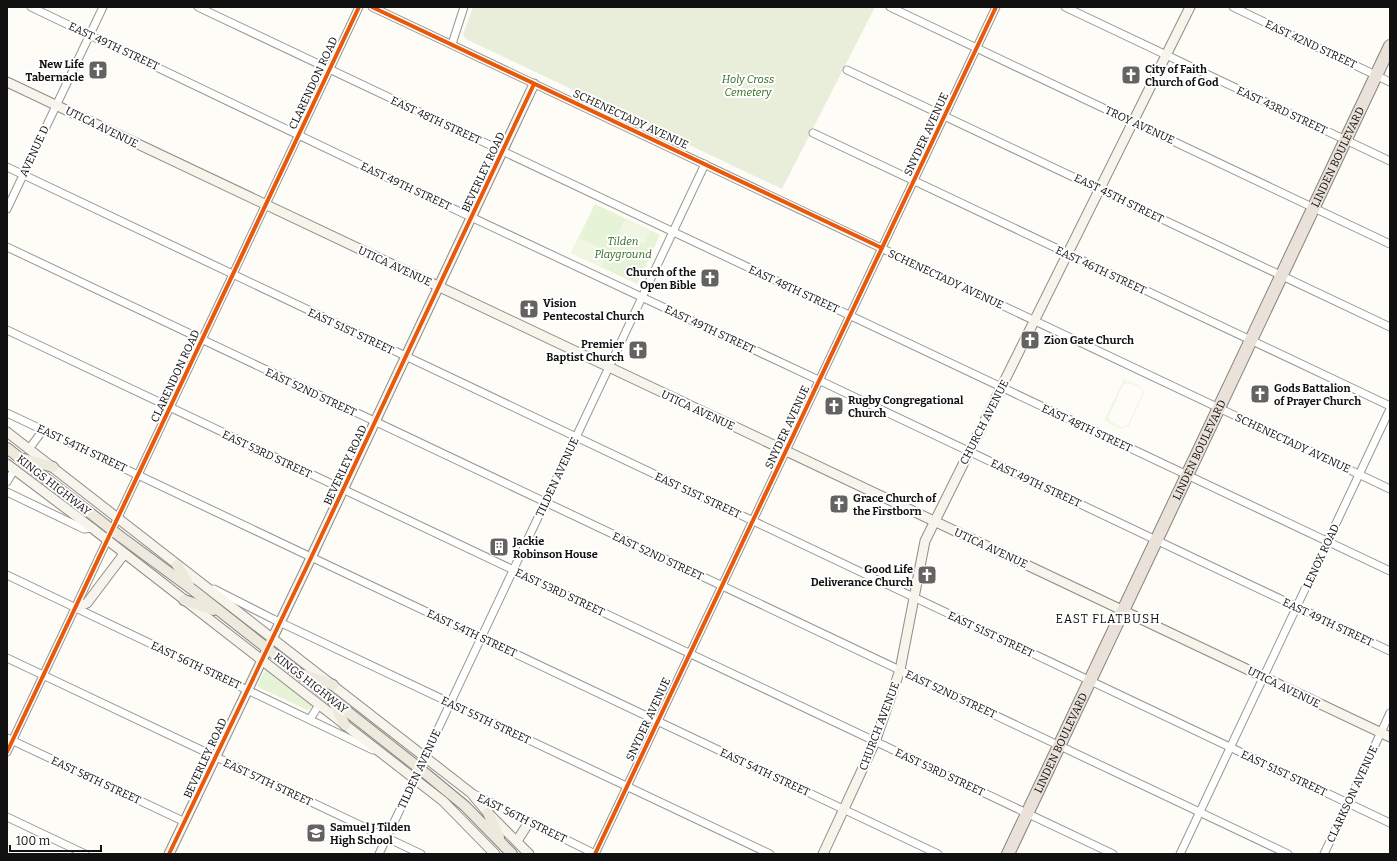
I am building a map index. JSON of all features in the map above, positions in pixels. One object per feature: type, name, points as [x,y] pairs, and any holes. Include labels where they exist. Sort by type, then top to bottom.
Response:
[{"type":"highway","name":"LINDEN BOULEVARD","points":[[1008,854],[1390,46]]},
{"type":"main road","name":"CHURCH AVENUE","points":[[823,854],[875,742],[900,670],[925,540],[1002,388],[1034,320],[1190,7]]},
{"type":"main road","name":"UTICA AVENUE","points":[[7,82],[1390,737]]},
{"type":"main road","name":"BEVERLEY ROAD","points":[[170,854],[534,84]]},
{"type":"main road","name":"KINGS HIGHWAY","points":[[7,432],[471,793],[488,813],[529,854]]},
{"type":"main road","name":"KINGS HIGHWAY","points":[[7,448],[420,768],[465,806],[512,854]]},
{"type":"main road","points":[[19,457],[53,467]]},
{"type":"main road","name":"KINGS HIGHWAY","points":[[11,467],[319,704],[448,806],[495,854]]},
{"type":"main road","points":[[76,608],[87,603],[124,554]]},
{"type":"main road","points":[[177,565],[192,590]]},
{"type":"main road","points":[[184,600],[220,612]]},
{"type":"main road","points":[[297,672],[333,685]]},
{"type":"main road","points":[[332,700],[345,725]]},
{"type":"main road","points":[[488,813],[501,843]]},
{"type":"main road","points":[[517,841],[529,822]]},
{"type":"street","name":"EAST 49TH STREET","points":[[30,7],[1390,651]]},
{"type":"street","name":"AVENUE D","points":[[7,209],[103,7]]},
{"type":"street","name":"EAST 48TH STREET","points":[[198,7],[1390,571]]},
{"type":"street","name":"CLARENDON ROAD","points":[[7,752],[10,739],[44,675],[119,519],[232,275],[359,7]]},
{"type":"street","name":"SCHENECTADY AVENUE","points":[[372,7],[1390,489]]},
{"type":"street","points":[[452,44],[464,7]]},
{"type":"street","name":"TROY AVENUE","points":[[890,7],[1390,244]]},
{"type":"street","name":"SNYDER AVENUE","points":[[595,854],[996,7]]},
{"type":"street","name":"EAST 43RD STREET","points":[[1065,7],[1390,161]]},
{"type":"street","name":"EAST 42ND STREET","points":[[1233,7],[1390,82]]},
{"type":"street","name":"EAST 45TH STREET","points":[[847,70],[1390,327]]},
{"type":"street","name":"EAST 46TH STREET","points":[[812,133],[1251,340],[1390,408]]},
{"type":"street","name":"TILDEN AVENUE","points":[[379,854],[610,368],[705,164]]},
{"type":"street","name":"EAST 51ST STREET","points":[[7,168],[1390,823]]},
{"type":"street","name":"EAST 52ND STREET","points":[[7,247],[1288,854]]},
{"type":"street","name":"EAST 53RD STREET","points":[[7,330],[1114,854]]},
{"type":"street","name":"LENOX ROAD","points":[[1180,854],[1390,408]]},
{"type":"street","name":"EAST 54TH STREET","points":[[7,413],[938,854]]},
{"type":"street","name":"KINGS HIGHWAY","points":[[29,449],[43,430]]},
{"type":"street","name":"KINGS HIGHWAY","points":[[7,482],[11,467]]},
{"type":"street","points":[[7,492],[84,529],[92,528]]},
{"type":"street","name":"EAST 56TH STREET","points":[[7,576],[248,689],[385,756]]},
{"type":"street","name":"EAST 55TH STREET","points":[[203,584],[450,703],[770,854]]},
{"type":"street","name":"EAST 57TH STREET","points":[[7,658],[421,854]]},
{"type":"street","points":[[310,719],[319,704]]},
{"type":"street","name":"CLARKSON AVENUE","points":[[1324,854],[1390,713]]},
{"type":"street","name":"EAST 58TH STREET","points":[[10,739],[185,822]]},
{"type":"street","name":"EAST 56TH STREET","points":[[471,793],[595,854]]},
{"type":"street","points":[[7,817],[85,854]]},
{"type":"green space","name":"Holy Cross Cemetery","points":[[473,7],[875,7],[782,189],[466,39],[463,35]]},
{"type":"green space","name":"Tilden Playground","points":[[595,204],[660,235],[637,284],[571,253]]},
{"type":"green space","points":[[625,219],[650,231],[644,244],[619,232]]},
{"type":"green space","points":[[579,238],[609,252],[602,268],[571,253]]},
{"type":"green space","points":[[1124,379],[1126,379],[1125,381],[1134,383],[1142,388],[1144,393],[1129,426],[1122,429],[1110,424],[1107,420],[1106,422],[1104,421]],"holes":[[[1126,383],[1138,387],[1143,392],[1128,425],[1123,428],[1111,422],[1108,418],[1123,385]]]},
{"type":"green space","points":[[266,668],[312,705],[311,709],[307,710],[257,686]]},
{"type":"cycle path","points":[[7,752],[359,7]]},
{"type":"cycle path","points":[[372,7],[882,248]]},
{"type":"cycle path","points":[[595,854],[996,7]]},
{"type":"cycle path","points":[[169,854],[309,562],[534,84]]},
{"type":"place","name":"New Life Tabernacle","points":[[98,70]]},
{"type":"place","name":"City of Faith Church of God","points":[[1131,75]]},
{"type":"place","name":"Church of the Open Bible","points":[[710,278]]},
{"type":"place","name":"Vision Pentecostal Church","points":[[529,309]]},
{"type":"place","name":"Zion Gate Church","points":[[1030,340]]},
{"type":"place","name":"Premier Baptist Church","points":[[638,350]]},
{"type":"place","name":"Gods Battalion of Prayer Church","points":[[1260,394]]},
{"type":"place","name":"Rugby Congregational Church","points":[[834,406]]},
{"type":"place","name":"Grace Church of the Firstborn","points":[[839,504]]},
{"type":"place","name":"Jackie Robinson House","points":[[499,547]]},
{"type":"place","name":"Good Life Deliverance Church","points":[[927,575]]},
{"type":"place","name":"Samuel J Tilden High School","points":[[316,833]]},
{"type":"district","name":"EAST FLATBUSH","points":[[1108,619]]}]
